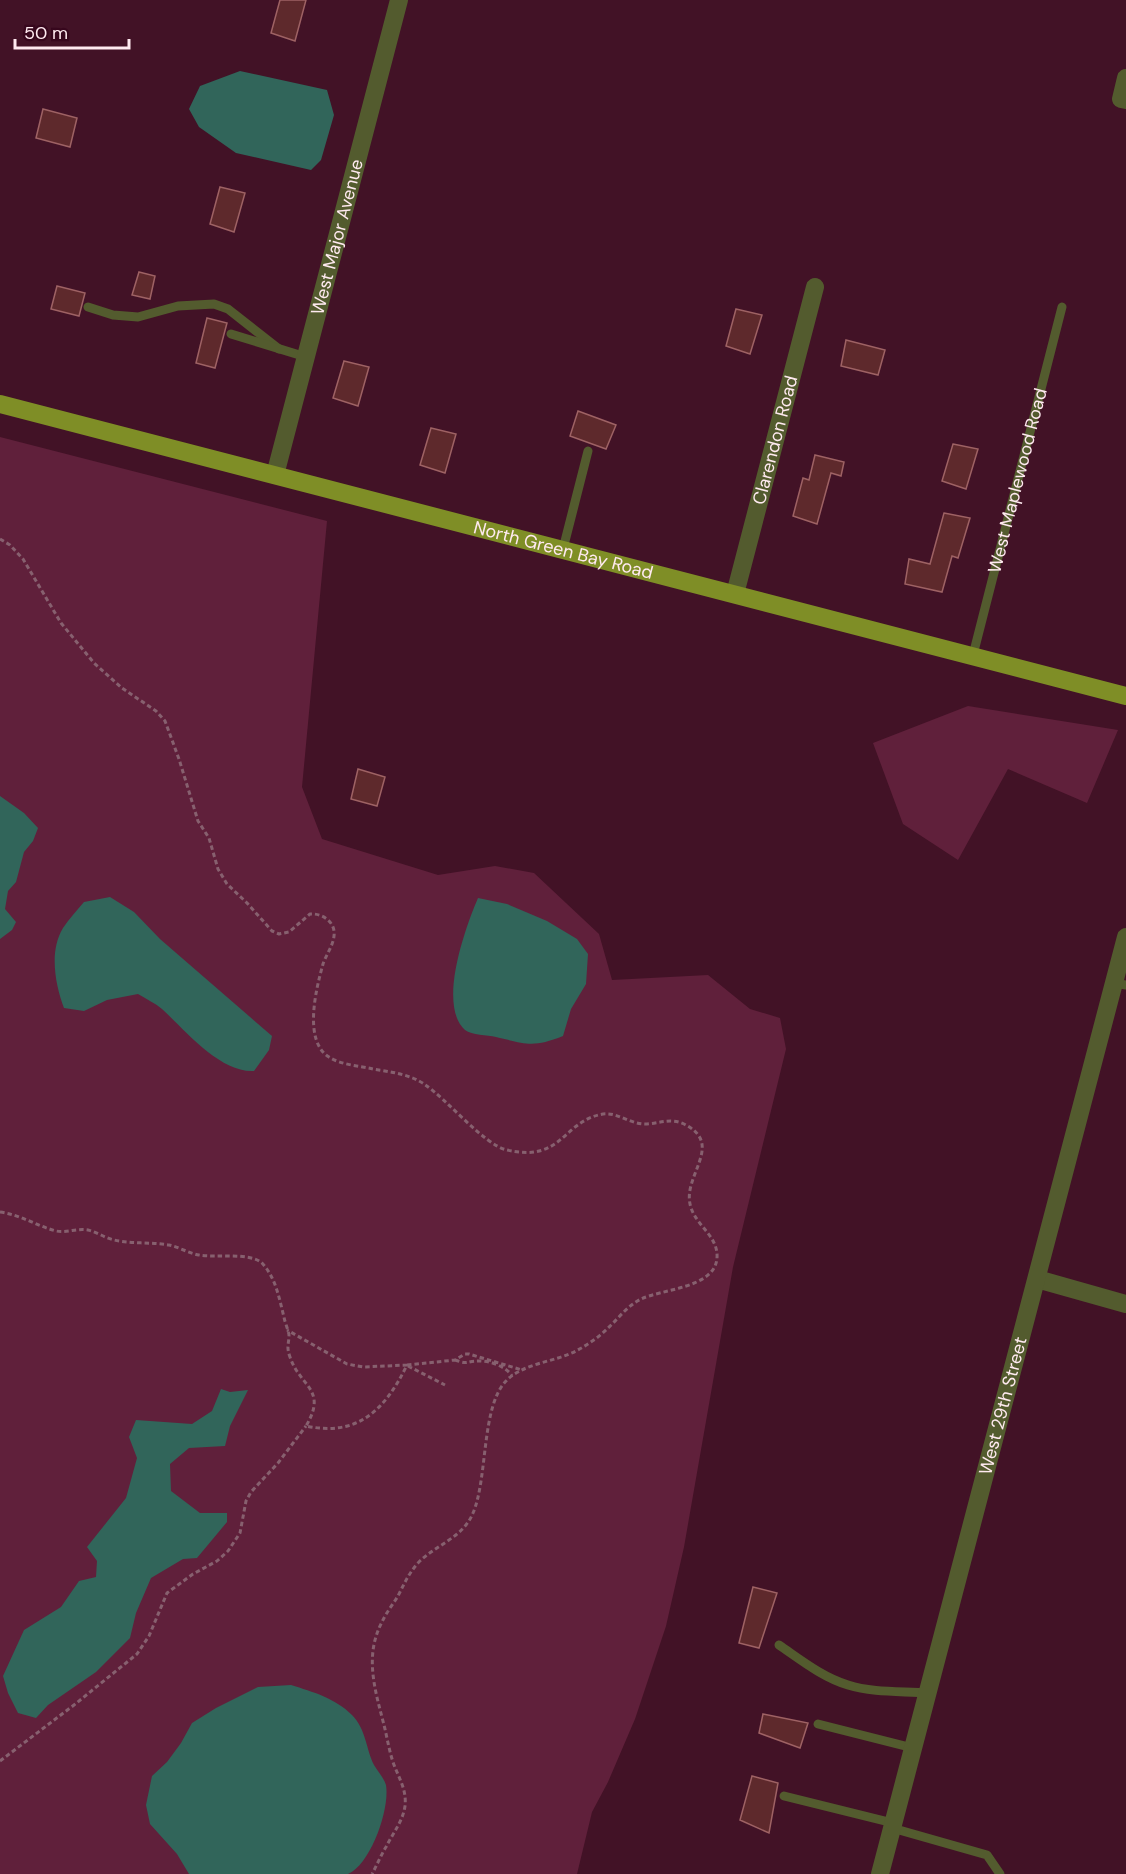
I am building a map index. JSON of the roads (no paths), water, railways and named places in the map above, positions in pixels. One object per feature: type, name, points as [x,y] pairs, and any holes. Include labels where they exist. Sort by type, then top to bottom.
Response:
[{"type":"main road","name":"North Green Bay Road","points":[[0,404],[1126,696]]},
{"type":"street","name":"West Major Avenue","points":[[275,475],[399,0]]},
{"type":"street","points":[[1123,99],[1126,78]]},
{"type":"street","name":"Clarendon Road","points":[[735,594],[815,287]]},
{"type":"street","name":"West 29th Street","points":[[880,1874],[1037,1279],[1120,984],[1126,937]]},
{"type":"street","points":[[1037,1279],[1126,1304]]},
{"type":"lane","points":[[88,307],[113,315],[138,317],[178,306],[214,304],[228,309],[279,349]]},
{"type":"lane","name":"West Maplewood Road","points":[[972,655],[1062,307]]},
{"type":"lane","points":[[231,334],[306,357]]},
{"type":"lane","points":[[563,549],[588,451]]},
{"type":"lane","points":[[779,1646],[819,1673],[849,1685],[879,1690],[928,1693]]},
{"type":"lane","points":[[818,1724],[913,1748]]},
{"type":"lane","points":[[784,1796],[893,1825],[987,1855],[1000,1874]]}]
